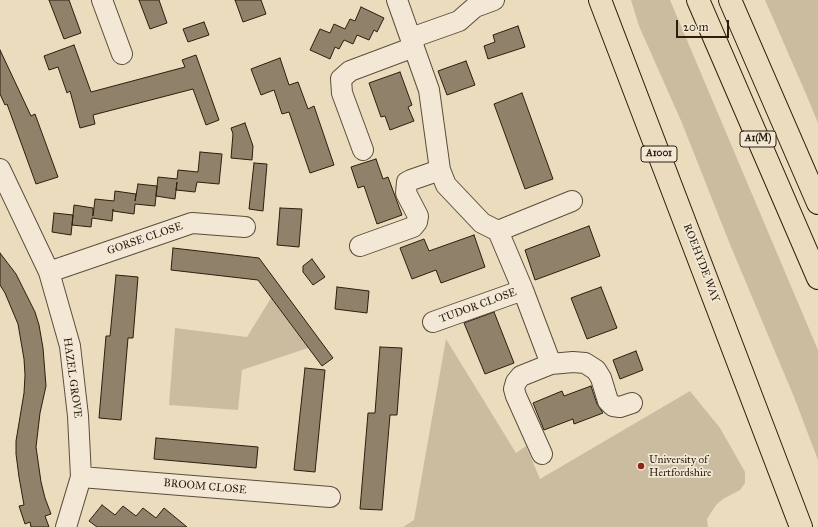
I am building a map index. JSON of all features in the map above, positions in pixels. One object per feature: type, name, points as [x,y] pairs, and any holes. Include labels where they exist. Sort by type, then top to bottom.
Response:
[{"type":"main road","name":"ROEHYDE WAY","points":[[600,0],[801,527]]},
{"type":"main road","name":"A1(M)","points":[[698,0],[818,278]]},
{"type":"main road","name":"A1(M)","points":[[730,0],[818,203]]},
{"type":"street","points":[[102,0],[122,54]]},
{"type":"street","points":[[397,0],[429,90],[440,170],[446,185],[482,223],[498,231],[572,201]]},
{"type":"street","points":[[363,150],[342,93],[341,79],[350,71],[459,21],[475,7],[494,0]]},
{"type":"street","points":[[360,246],[413,227],[417,222],[418,216],[406,193],[407,182],[440,170]]},
{"type":"street","name":"HAZEL GROVE","points":[[2,176],[49,272],[70,346],[78,416],[81,476],[66,527]]},
{"type":"street","name":"GORSE CLOSE","points":[[49,272],[192,222],[245,227]]},
{"type":"street","name":"TUDOR CLOSE","points":[[498,231],[551,364]]},
{"type":"street","name":"TUDOR CLOSE","points":[[433,322],[522,290]]},
{"type":"street","points":[[542,454],[514,389],[516,382],[521,376],[551,364],[573,362],[585,364],[596,370],[601,378],[608,401],[613,406],[620,407],[632,403]]},
{"type":"street","name":"BROOM CLOSE","points":[[81,476],[330,496]]},
{"type":"shaded area","points":[[631,0],[670,0],[818,350],[818,460],[794,397],[729,242],[682,123],[639,26]]},
{"type":"shaded area","points":[[765,0],[818,0],[818,123],[806,94]]},
{"type":"shaded area","points":[[271,298],[308,348],[242,370],[238,410],[169,405],[175,328],[247,337]]},
{"type":"shaded area","name":"University of Hertfordshire","points":[[446,339],[516,453],[526,446],[540,479],[690,391],[720,428],[745,472],[745,483],[740,490],[723,499],[716,505],[707,519],[708,527],[403,527],[414,520]]},
{"type":"building","points":[[49,0],[69,0],[81,33],[64,39]]},
{"type":"building","points":[[139,0],[159,0],[167,23],[150,29]]},
{"type":"building","points":[[235,0],[261,0],[266,14],[243,22]]},
{"type":"building","points":[[361,7],[384,18],[377,32],[374,30],[369,40],[357,35],[353,44],[344,40],[339,49],[335,47],[330,59],[310,50],[320,29],[330,33],[334,24],[345,29],[350,19],[355,21]]},
{"type":"building","points":[[204,22],[209,35],[188,42],[183,29]]},
{"type":"building","points":[[518,26],[525,47],[488,59],[484,46],[495,42],[493,35]]},
{"type":"building","points":[[74,45],[91,92],[185,67],[182,60],[196,55],[219,120],[206,125],[193,89],[93,115],[95,124],[80,128],[70,91],[67,93],[58,67],[49,70],[44,56]]},
{"type":"building","points":[[0,50],[31,116],[35,114],[58,177],[36,184],[7,104],[5,105],[0,94]]},
{"type":"building","points":[[280,58],[289,85],[298,82],[308,109],[314,106],[334,165],[310,173],[289,112],[282,114],[274,90],[261,95],[251,69]]},
{"type":"building","points":[[466,61],[475,85],[447,95],[438,71]]},
{"type":"building","points":[[400,72],[412,105],[408,107],[414,121],[390,130],[385,116],[381,117],[369,83]]},
{"type":"building","points":[[522,93],[553,179],[525,189],[494,104]]},
{"type":"building","points":[[245,123],[253,146],[252,160],[231,158],[233,134],[231,128]]},
{"type":"building","points":[[200,152],[222,154],[219,184],[197,182],[195,192],[176,190],[175,199],[156,196],[158,177],[177,179],[178,170],[198,172]]},
{"type":"building","points":[[376,159],[383,179],[388,177],[402,215],[377,224],[364,186],[358,188],[351,167]]},
{"type":"building","points":[[254,163],[267,164],[263,211],[249,209]]},
{"type":"building","points":[[138,184],[157,186],[155,206],[135,204],[134,214],[113,211],[113,209],[112,221],[92,218],[91,227],[72,225],[74,205],[93,208],[93,216],[95,199],[114,201],[115,191],[136,194],[135,201]]},
{"type":"building","points":[[280,208],[302,209],[299,247],[277,245]]},
{"type":"building","points":[[54,213],[73,215],[71,235],[52,232]]},
{"type":"building","points":[[589,226],[600,256],[535,280],[525,250]]},
{"type":"building","points":[[474,235],[485,267],[441,283],[436,270],[412,279],[400,248],[424,239],[429,251]]},
{"type":"building","points":[[173,248],[259,258],[333,358],[322,366],[258,280],[171,270]]},
{"type":"building","points":[[0,253],[16,274],[35,312],[39,325],[43,348],[46,386],[40,413],[36,447],[41,482],[51,514],[45,516],[49,527],[31,527],[30,522],[25,524],[19,506],[24,505],[16,454],[16,441],[24,393],[24,359],[18,324],[0,285]]},
{"type":"building","points":[[312,259],[325,277],[313,285],[303,272],[303,266]]},
{"type":"building","points":[[116,275],[138,277],[133,338],[128,338],[121,420],[99,418],[106,336],[110,336]]},
{"type":"building","points":[[337,287],[369,291],[367,313],[335,309]]},
{"type":"building","points":[[601,287],[617,328],[587,339],[571,298]]},
{"type":"building","points":[[494,312],[514,363],[485,374],[464,323]]},
{"type":"building","points":[[380,347],[402,348],[397,415],[390,415],[382,510],[360,509],[368,413],[375,413]]},
{"type":"building","points":[[636,351],[643,370],[620,379],[613,360]]},
{"type":"building","points":[[305,368],[325,370],[315,472],[294,470]]},
{"type":"building","points":[[591,386],[597,404],[603,413],[574,424],[573,419],[544,430],[533,403],[562,391],[564,396]]},
{"type":"building","points":[[156,438],[258,447],[256,468],[154,459]]},
{"type":"building","points":[[102,505],[115,515],[123,506],[136,516],[143,508],[156,518],[164,508],[187,527],[97,527],[89,521]]},
{"type":"place","name":"University of Hertfordshire","points":[[641,466]]}]
